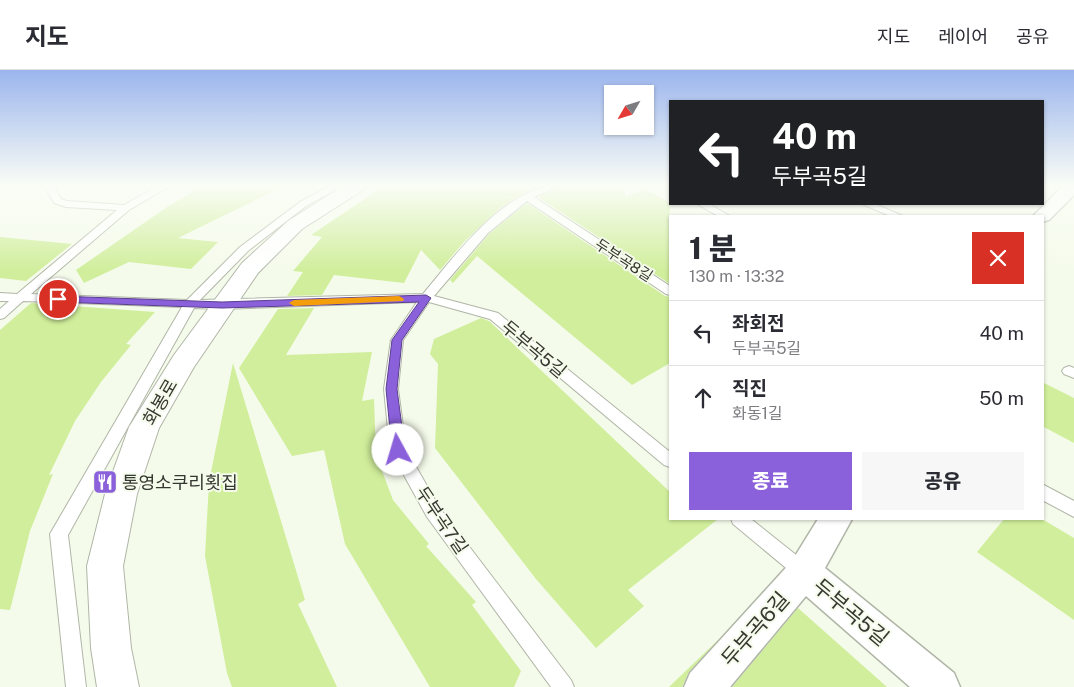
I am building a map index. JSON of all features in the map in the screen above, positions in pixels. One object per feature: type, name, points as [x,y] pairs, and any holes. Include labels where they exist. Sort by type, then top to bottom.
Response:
[{"type":"street","name":"화봉로","points":[[118,687],[110,648],[105,566],[121,494],[144,427],[183,362],[250,268],[295,225],[309,215]]},
{"type":"street","name":"두부곡6길","points":[[704,687],[804,572],[835,520]]},
{"type":"street","name":"두부곡5길","points":[[804,572],[940,687]]},
{"type":"lane","points":[[0,315],[118,215]]},
{"type":"lane","points":[[76,687],[58,534],[190,304],[244,249],[289,215]]},
{"type":"lane","name":"두부곡7길","points":[[503,215],[464,252],[426,298],[397,340],[391,389],[398,450],[433,512],[564,687]]},
{"type":"lane","name":"두부곡8길","points":[[554,215],[669,290]]},
{"type":"lane","name":"두부곡5길","points":[[0,297],[222,305],[426,298],[494,316],[669,460]]},
{"type":"lane","points":[[1044,492],[1074,510]]},
{"type":"lane","name":"두부곡5길","points":[[741,520],[804,572]]},
{"type":"building","points":[[156,215],[225,215],[178,238],[218,242],[191,269],[129,262],[84,283],[76,270]]},
{"type":"building","points":[[341,215],[493,215],[464,242],[440,270],[421,250],[404,283],[334,275],[322,295],[287,296],[303,272],[293,271],[322,237],[311,235]]},
{"type":"building","points":[[513,215],[544,215],[665,296],[669,297],[669,364],[632,385],[477,256],[453,283],[450,280],[489,234]]},
{"type":"building","points":[[565,215],[670,215],[669,283]]},
{"type":"building","points":[[0,237],[72,244],[26,281],[0,278]]},
{"type":"building","points":[[31,303],[155,312],[126,344],[131,345],[101,382],[75,421],[49,475],[53,474],[30,531],[10,610],[0,609],[0,330]]},
{"type":"building","points":[[314,308],[286,355],[372,352],[362,401],[374,399],[376,455],[393,500],[429,544],[426,546],[476,602],[472,605],[521,671],[514,687],[430,687],[345,544],[324,450],[292,456],[239,368],[278,309]]},
{"type":"building","points":[[481,318],[489,321],[669,491],[669,520],[717,520],[628,590],[644,606],[596,648],[536,579],[435,448],[438,364],[430,354],[434,339]]},
{"type":"building","points":[[233,363],[305,600],[298,604],[337,687],[232,687],[227,673],[205,556],[209,482]]},
{"type":"building","points":[[1044,383],[1074,398],[1074,443],[1044,427]]},
{"type":"building","points":[[1003,520],[1044,520],[1074,538],[1074,620],[977,552]]},
{"type":"building","points":[[798,608],[887,687],[732,687]]},
{"type":"building","points":[[719,639],[689,672],[682,687],[669,687]]},
{"type":"slow traffic","points":[[294,303],[399,299]]},
{"type":"place","name":"통영소쿠리횟집","points":[[105,482]]},
{"type":"route","points":[[58,299],[222,305],[426,298],[397,340],[391,389],[398,450]]}]
